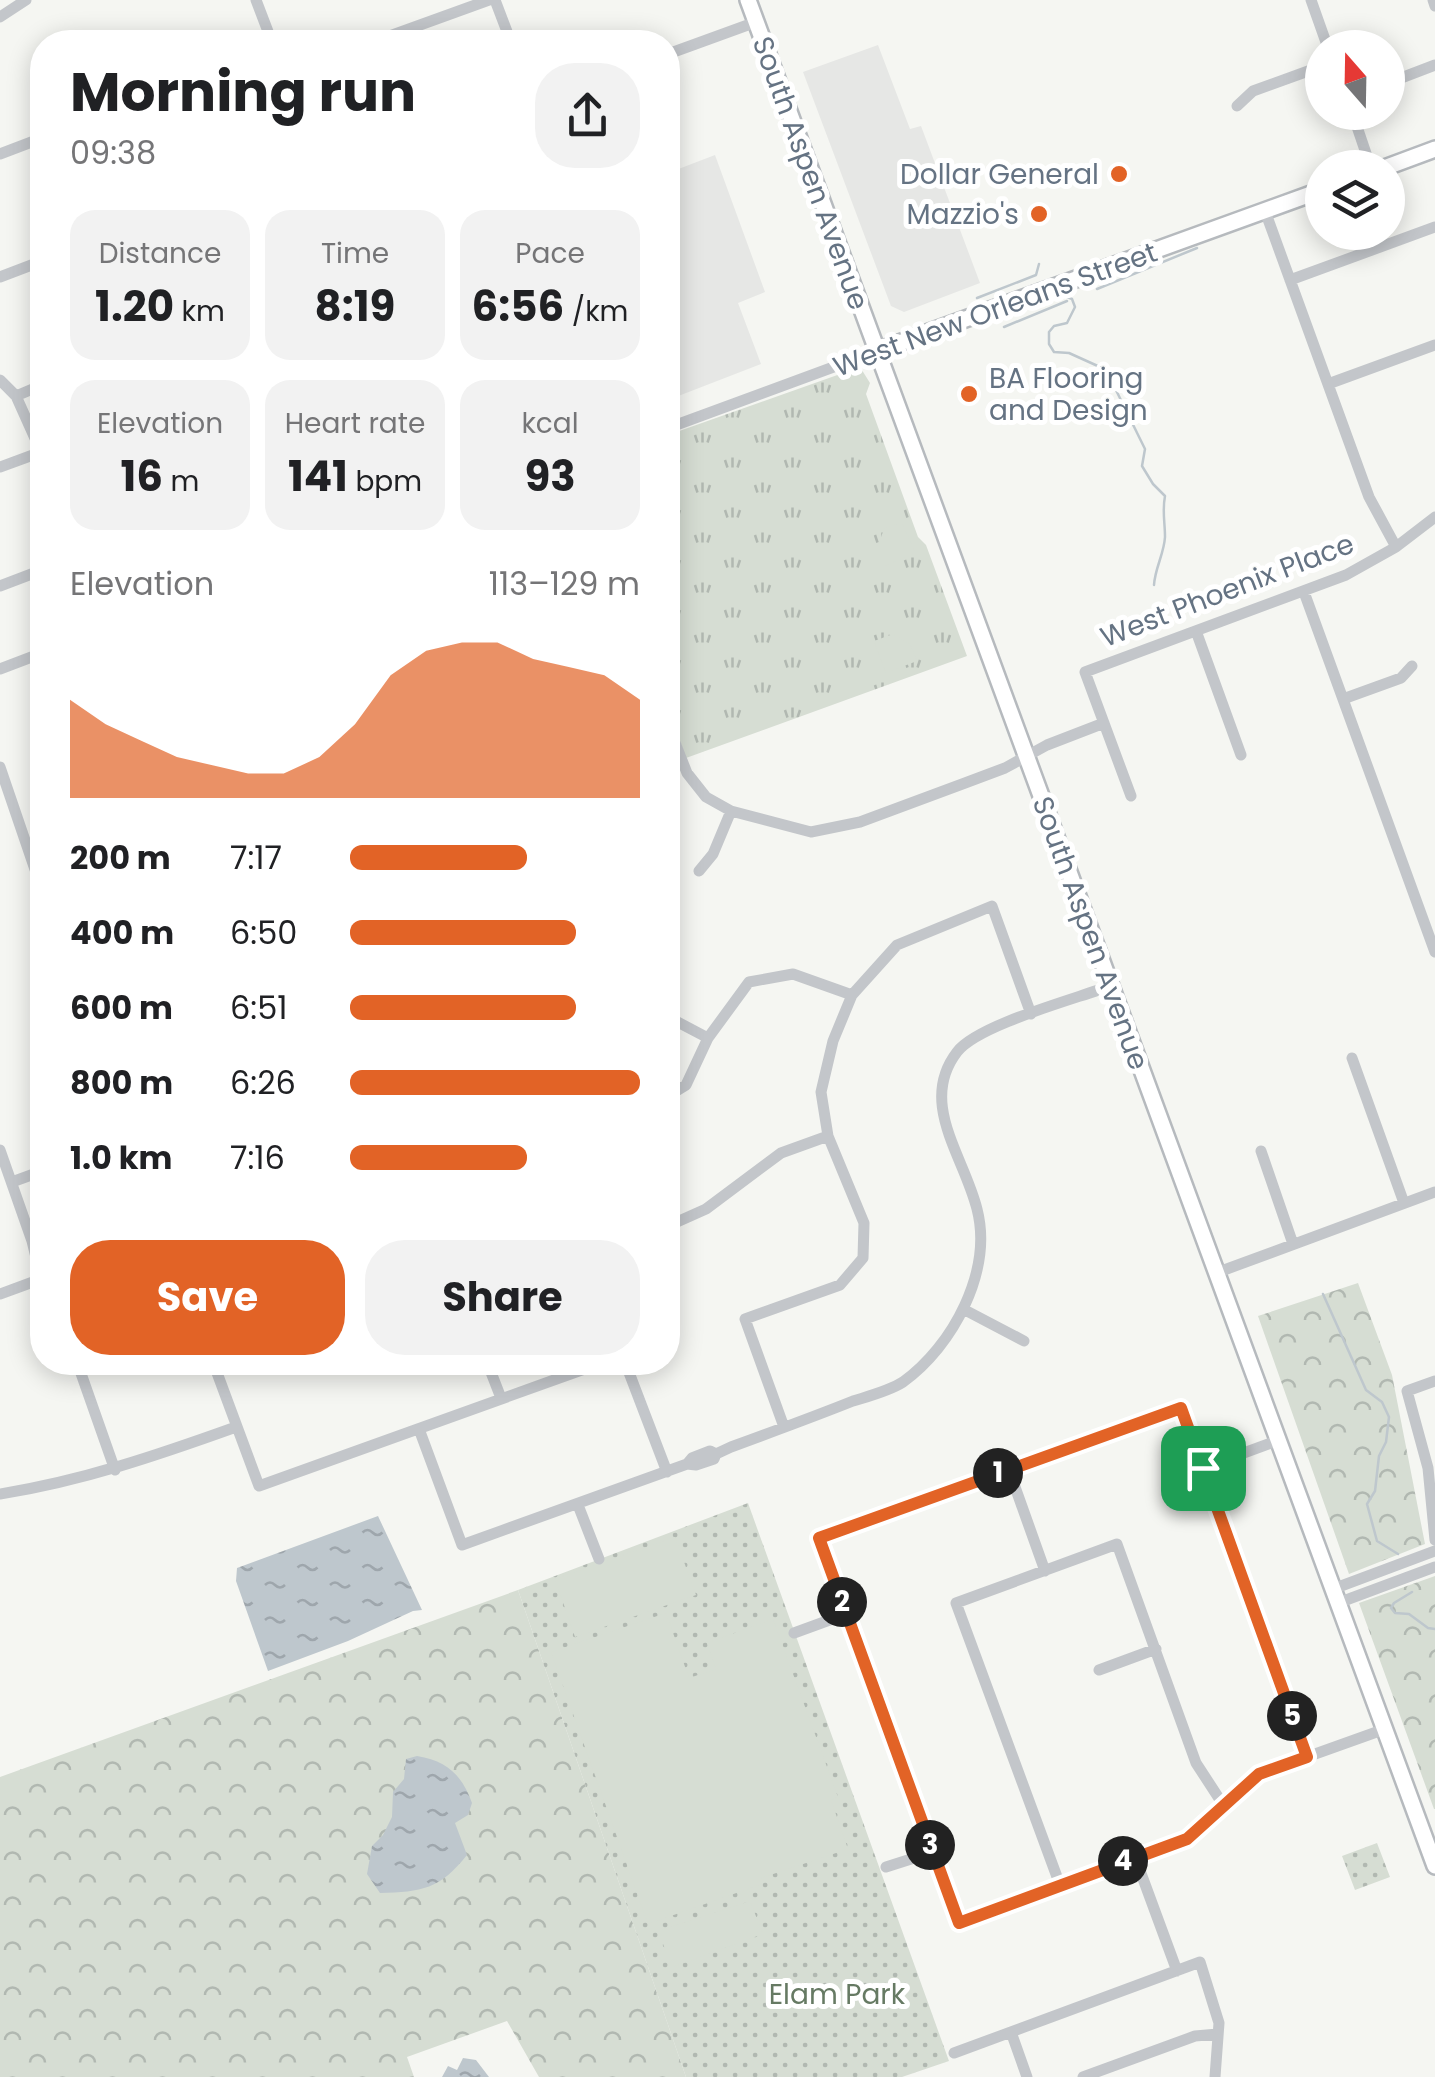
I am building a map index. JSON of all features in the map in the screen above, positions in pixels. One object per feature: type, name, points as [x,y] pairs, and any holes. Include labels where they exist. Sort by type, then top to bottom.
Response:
[{"type":"main road","name":"South Aspen Avenue","points":[[748,0],[1435,1866]]},
{"type":"main road","points":[[1405,160],[1435,149]]},
{"type":"main road","name":"West New Orleans Street","points":[[877,352],[1305,196]]},
{"type":"street","points":[[0,17],[26,0]]},
{"type":"street","points":[[256,0],[267,30]]},
{"type":"street","points":[[407,30],[492,0],[506,30]]},
{"type":"street","points":[[1311,0],[1322,30]]},
{"type":"street","points":[[680,50],[756,22]]},
{"type":"street","points":[[1405,76],[1435,65]]},
{"type":"street","points":[[1237,106],[1253,91],[1305,72]]},
{"type":"street","points":[[0,154],[30,143]]},
{"type":"street","points":[[1265,211],[1370,497],[1396,547]]},
{"type":"street","points":[[1290,280],[1435,227]]},
{"type":"street","points":[[0,278],[30,266]]},
{"type":"street","points":[[1328,384],[1435,345]]},
{"type":"street","name":"West New Orleans Street","points":[[680,424],[877,352]]},
{"type":"street","points":[[0,380],[16,396],[30,427]]},
{"type":"street","points":[[16,396],[30,391]]},
{"type":"street","points":[[0,467],[30,457]]},
{"type":"street","name":"West Phoenix Place","points":[[1104,723],[1085,672],[1346,575],[1396,547],[1435,518]]},
{"type":"street","points":[[0,586],[30,575]]},
{"type":"street","points":[[1304,592],[1434,947]]},
{"type":"street","points":[[1196,632],[1241,754]]},
{"type":"street","points":[[0,669],[30,658]]},
{"type":"street","points":[[1343,699],[1401,678],[1412,666]]},
{"type":"street","points":[[680,758],[696,787],[730,812],[811,832],[860,822],[1006,768],[1047,745],[1104,723],[1130,796]]},
{"type":"street","points":[[0,767],[30,855]]},
{"type":"street","points":[[698,871],[714,854],[730,812]]},
{"type":"street","points":[[784,1427],[745,1320],[840,1284],[862,1258],[864,1223],[828,1136],[821,1092],[834,1041],[852,995],[898,945],[992,906],[1032,1014]]},
{"type":"street","points":[[680,1089],[686,1086],[708,1038],[750,982],[792,974],[852,995]]},
{"type":"street","points":[[418,1429],[462,1546],[667,1472],[710,1451],[716,1454],[900,1384],[935,1353],[963,1309],[981,1255],[978,1211],[940,1106],[943,1074],[959,1048],[980,1032],[1110,986]]},
{"type":"street","points":[[680,1023],[708,1038]]},
{"type":"street","points":[[1352,1058],[1404,1204]]},
{"type":"street","points":[[680,1221],[706,1209],[781,1154],[828,1136]]},
{"type":"street","points":[[0,1150],[30,1241]]},
{"type":"street","points":[[1261,1151],[1293,1244]]},
{"type":"street","points":[[12,1182],[30,1176]]},
{"type":"street","points":[[1216,1273],[1435,1192]]},
{"type":"street","points":[[0,1294],[30,1285]]},
{"type":"street","points":[[963,1309],[1024,1341]]},
{"type":"street","points":[[82,1375],[115,1470]]},
{"type":"street","points":[[218,1375],[259,1486],[567,1375]]},
{"type":"street","points":[[492,1375],[501,1398]]},
{"type":"street","points":[[630,1375],[667,1472]]},
{"type":"street","points":[[1435,1380],[1407,1391],[1428,1468],[1435,1540]]},
{"type":"street","points":[[1307,1757],[1181,1408],[819,1538],[959,1923],[1187,1839],[1259,1774],[1307,1757],[1385,1729]]},
{"type":"street","points":[[0,1494],[115,1470],[236,1426]]},
{"type":"street","points":[[1203,1468],[1279,1440]]},
{"type":"street","points":[[1009,1470],[1044,1570]]},
{"type":"street","points":[[578,1505],[599,1559]]},
{"type":"street","points":[[1060,1885],[956,1603],[1117,1544],[1196,1762],[1224,1806]]},
{"type":"street","points":[[1336,1596],[1435,1551]]},
{"type":"street","points":[[1336,1596],[1435,1567]]},
{"type":"street","points":[[794,1632],[846,1614]]},
{"type":"street","points":[[1098,1670],[1156,1649]]},
{"type":"street","points":[[886,1867],[933,1852]]},
{"type":"street","points":[[1135,1856],[1177,1971]]},
{"type":"street","points":[[954,2053],[1200,1962],[1216,2008],[1215,2077]]},
{"type":"street","points":[[1011,2032],[1027,2077]]},
{"type":"street","points":[[1083,2077],[1195,2036],[1218,2034]]},
{"type":"shaded area","points":[[878,45],[910,129],[921,126],[980,283],[904,312],[891,306],[803,72]]},
{"type":"shaded area","points":[[715,155],[765,292],[738,303],[761,364],[680,395],[680,168]]},
{"type":"green space","points":[[860,367],[870,383],[866,394],[918,537],[926,545],[967,656],[686,758],[680,741],[680,431]]},
{"type":"green space","points":[[902,522],[915,553],[884,566],[877,548],[884,529]]},
{"type":"green space","points":[[893,634],[910,644],[917,661],[886,673],[874,641]]},
{"type":"green space","points":[[1358,1283],[1392,1375],[1425,1544],[1349,1574],[1258,1316]]},
{"type":"green space","name":"Elam Park","points":[[748,1503],[949,2061],[902,2077],[686,2077],[518,1590]]},
{"type":"green space","points":[[675,1537],[696,1595],[575,1637],[555,1579]]},
{"type":"green space","points":[[1435,1576],[1435,1809],[1434,1809],[1359,1603]]},
{"type":"green space","points":[[518,1590],[686,2077],[539,2077],[507,2021],[407,2057],[414,2077],[0,2077],[0,1777]]},
{"type":"green space","points":[[666,1613],[689,1678],[716,1669],[707,1643],[773,1619],[838,1797],[831,1800],[848,1849],[761,1878],[762,1884],[648,1924],[551,1652]]},
{"type":"green space","points":[[1377,1843],[1390,1877],[1355,1890],[1342,1856]]},
{"type":"green space","points":[[750,1901],[763,1934],[672,1967],[658,1931]]},
{"type":"water","points":[[378,1516],[422,1610],[268,1671],[236,1581],[237,1568]]},
{"type":"water","points":[[417,1756],[445,1766],[468,1793],[472,1803],[468,1815],[455,1823],[467,1855],[439,1882],[408,1891],[380,1893],[367,1874],[372,1846],[392,1817],[393,1792],[404,1779],[406,1759]]},
{"type":"water","points":[[463,2058],[476,2060],[489,2077],[442,2077],[448,2066],[457,2070]]},
{"type":"waterway","points":[[1097,289],[1197,248]]},
{"type":"waterway","points":[[977,298],[1036,275],[1039,264]]},
{"type":"waterway","points":[[1067,297],[1075,307],[1067,323],[1054,326],[1049,332],[1049,344],[1054,352],[1069,353],[1100,367],[1112,382],[1145,449],[1142,466],[1165,496],[1165,537],[1154,585]]},
{"type":"waterway","points":[[1004,327],[1067,301]]},
{"type":"waterway","points":[[1323,1294],[1366,1390],[1382,1402],[1389,1417],[1375,1491],[1367,1504],[1377,1541],[1398,1554]]},
{"type":"waterway","points":[[1412,1592],[1391,1608],[1435,1629]]},
{"type":"place","name":"Dollar General","points":[[1119,174]]},
{"type":"place","name":"Mazzio's","points":[[1039,214]]},
{"type":"place","name":"BA Flooring and Design","points":[[969,394]]},
{"type":"route","points":[[1181,1408],[1203,1468],[1307,1757],[1259,1774],[1187,1839],[959,1923],[819,1538],[1181,1408]]}]
